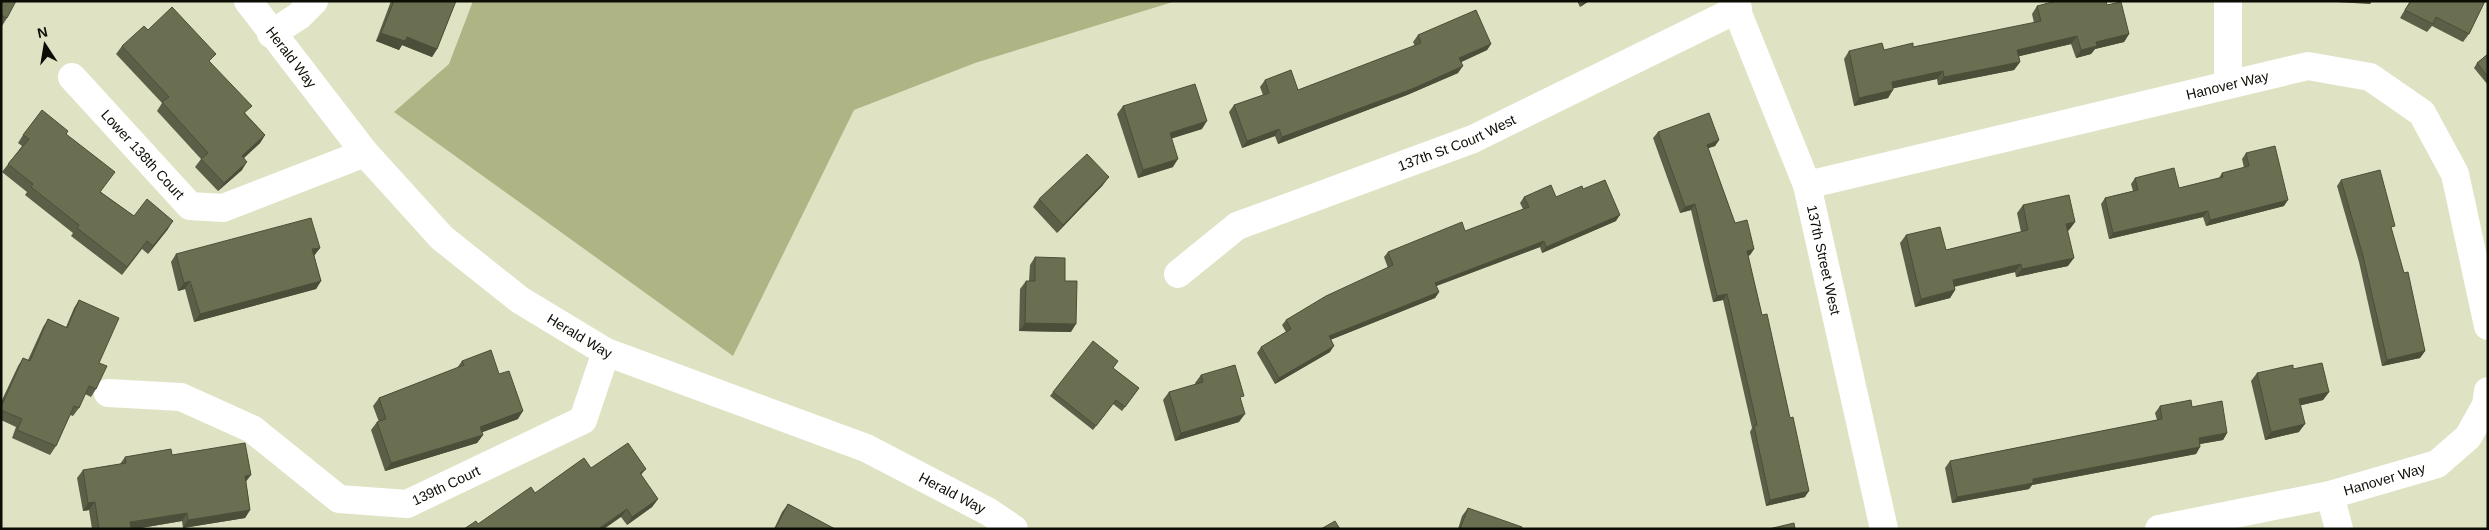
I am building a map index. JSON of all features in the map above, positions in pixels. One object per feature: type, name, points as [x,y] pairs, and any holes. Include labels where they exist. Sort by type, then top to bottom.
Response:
[{"type":"street","name":"Herald Way","points":[[248,1],[271,34],[365,154],[442,238],[520,300],[606,352],[866,448],[985,521],[1014,529]]},
{"type":"street","points":[[271,34],[299,16],[314,1]]},
{"type":"street","points":[[2228,1],[2228,84]]},
{"type":"street","name":"137th Street West","points":[[1736,5],[1807,184],[1884,529]]},
{"type":"street","name":"137th St Court West","points":[[1178,274],[1237,226],[1473,139],[1736,5]]},
{"type":"street","name":"Hanover Way","points":[[1807,184],[2308,66],[2370,78],[2422,113],[2455,174],[2488,326]]},
{"type":"street","name":"Lower 138th Court","points":[[72,77],[190,206],[223,208],[365,154]]},
{"type":"street","name":"139th Court","points":[[108,393],[181,398],[252,429],[339,499],[408,504],[583,420],[606,352]]},
{"type":"street","name":"Hanover Way","points":[[2159,529],[2330,495],[2437,464],[2468,437],[2486,405],[2488,390]]},
{"type":"street","name":"Hanover Way","points":[[2330,495],[2339,529]]},
{"type":"green space","points":[[473,1],[1176,1],[975,63],[854,110],[733,356],[394,112],[449,64]]},
{"type":"building","points":[[1,1],[16,1],[7,18],[1,15]]},
{"type":"building","points":[[394,1],[456,1],[437,49],[407,37],[405,41],[381,33]]},
{"type":"building","points":[[2056,1],[2106,1],[2107,5],[2121,2],[2129,34],[2096,42],[2097,46],[2081,50],[2077,36],[2017,50],[2020,62],[1944,77],[1943,71],[1892,82],[1893,90],[1859,98],[1849,51],[1882,43],[1884,50],[1913,43],[1913,47],[2041,21],[2037,6]]},
{"type":"building","points":[[2411,1],[2485,1],[2469,34],[2436,17],[2433,24],[2405,10]]},
{"type":"building","points":[[172,7],[216,54],[209,61],[252,106],[244,113],[265,135],[242,156],[247,162],[224,183],[201,159],[208,153],[162,102],[169,97],[122,46],[144,26],[148,30]]},
{"type":"building","points":[[1476,10],[1491,44],[1459,58],[1463,66],[1412,89],[1282,137],[1279,129],[1247,141],[1234,105],[1269,93],[1265,80],[1291,70],[1298,90],[1421,43],[1418,35]]},
{"type":"building","points":[[2488,54],[2488,77],[2477,63]]},
{"type":"building","points":[[1195,84],[1207,121],[1170,133],[1178,159],[1143,170],[1123,106]]},
{"type":"building","points":[[42,110],[68,131],[66,134],[115,172],[100,192],[134,216],[147,199],[173,221],[153,246],[147,241],[127,267],[77,228],[79,225],[31,187],[33,184],[8,164],[29,139],[23,135]]},
{"type":"building","points":[[1709,113],[1719,140],[1707,145],[1735,223],[1747,220],[1754,249],[1747,251],[1762,315],[1767,314],[1790,418],[1793,417],[1809,491],[1770,500],[1754,426],[1757,425],[1727,294],[1717,296],[1695,204],[1685,207],[1658,132]]},
{"type":"building","points":[[2275,146],[2288,200],[2210,220],[2208,211],[2113,233],[2105,198],[2138,190],[2135,178],[2174,168],[2179,188],[2223,177],[2222,173],[2249,166],[2246,153]]},
{"type":"building","points":[[1087,154],[1109,177],[1063,225],[1039,199]]},
{"type":"building","points":[[2380,170],[2395,226],[2391,227],[2404,273],[2408,272],[2425,351],[2387,360],[2363,256],[2341,180]]},
{"type":"building","points":[[1605,180],[1620,215],[1546,247],[1544,241],[1435,283],[1439,292],[1329,336],[1334,346],[1279,378],[1261,347],[1291,329],[1286,320],[1326,296],[1393,265],[1388,252],[1462,222],[1465,231],[1529,207],[1524,197],[1551,185],[1556,197],[1582,186],[1583,189]]},
{"type":"building","points":[[2069,195],[2075,222],[2066,224],[2074,258],[2022,269],[2021,264],[1953,280],[1955,290],[1921,299],[1906,235],[1940,227],[1946,250],[2028,230],[2023,205]]},
{"type":"building","points":[[311,218],[320,248],[312,249],[321,281],[200,314],[190,281],[184,283],[176,254]]},
{"type":"building","points":[[1035,257],[1065,258],[1065,281],[1077,281],[1076,324],[1025,323],[1026,281],[1035,281]]},
{"type":"building","points":[[79,300],[119,318],[99,363],[107,366],[96,389],[89,386],[79,408],[74,406],[56,446],[17,430],[22,419],[1,410],[1,407],[23,358],[30,361],[48,319],[67,328]]},
{"type":"building","points":[[1093,341],[1118,361],[1113,368],[1139,388],[1125,407],[1116,400],[1096,426],[1053,392]]},
{"type":"building","points":[[491,350],[499,374],[509,371],[523,411],[480,427],[483,435],[391,463],[377,422],[386,419],[379,398],[464,365],[462,361]]},
{"type":"building","points":[[2322,363],[2329,392],[2299,399],[2305,424],[2271,432],[2257,373],[2293,365],[2293,369]]},
{"type":"building","points":[[1235,365],[1244,396],[1240,397],[1245,414],[1181,433],[1169,392],[1203,382],[1201,375]]},
{"type":"building","points":[[2191,400],[2192,407],[2222,401],[2227,433],[2199,438],[2200,447],[2033,479],[2033,483],[1957,497],[1950,461],[2162,419],[2160,406]]},
{"type":"building","points":[[245,443],[251,475],[245,476],[250,510],[188,520],[187,513],[130,522],[131,529],[99,529],[95,502],[88,503],[83,470],[126,463],[125,457],[171,449],[172,455]]},
{"type":"building","points":[[628,443],[646,469],[640,473],[658,499],[632,517],[627,509],[598,529],[464,529],[476,521],[478,524],[531,487],[535,493],[584,458],[591,468]]},
{"type":"building","points":[[788,504],[835,529],[775,529]]},
{"type":"building","points":[[1468,508],[1522,527],[1522,529],[1460,529]]},
{"type":"building","points":[[1335,521],[1340,529],[1321,529]]},
{"type":"building","points":[[1794,523],[1795,529],[1769,529]]}]
